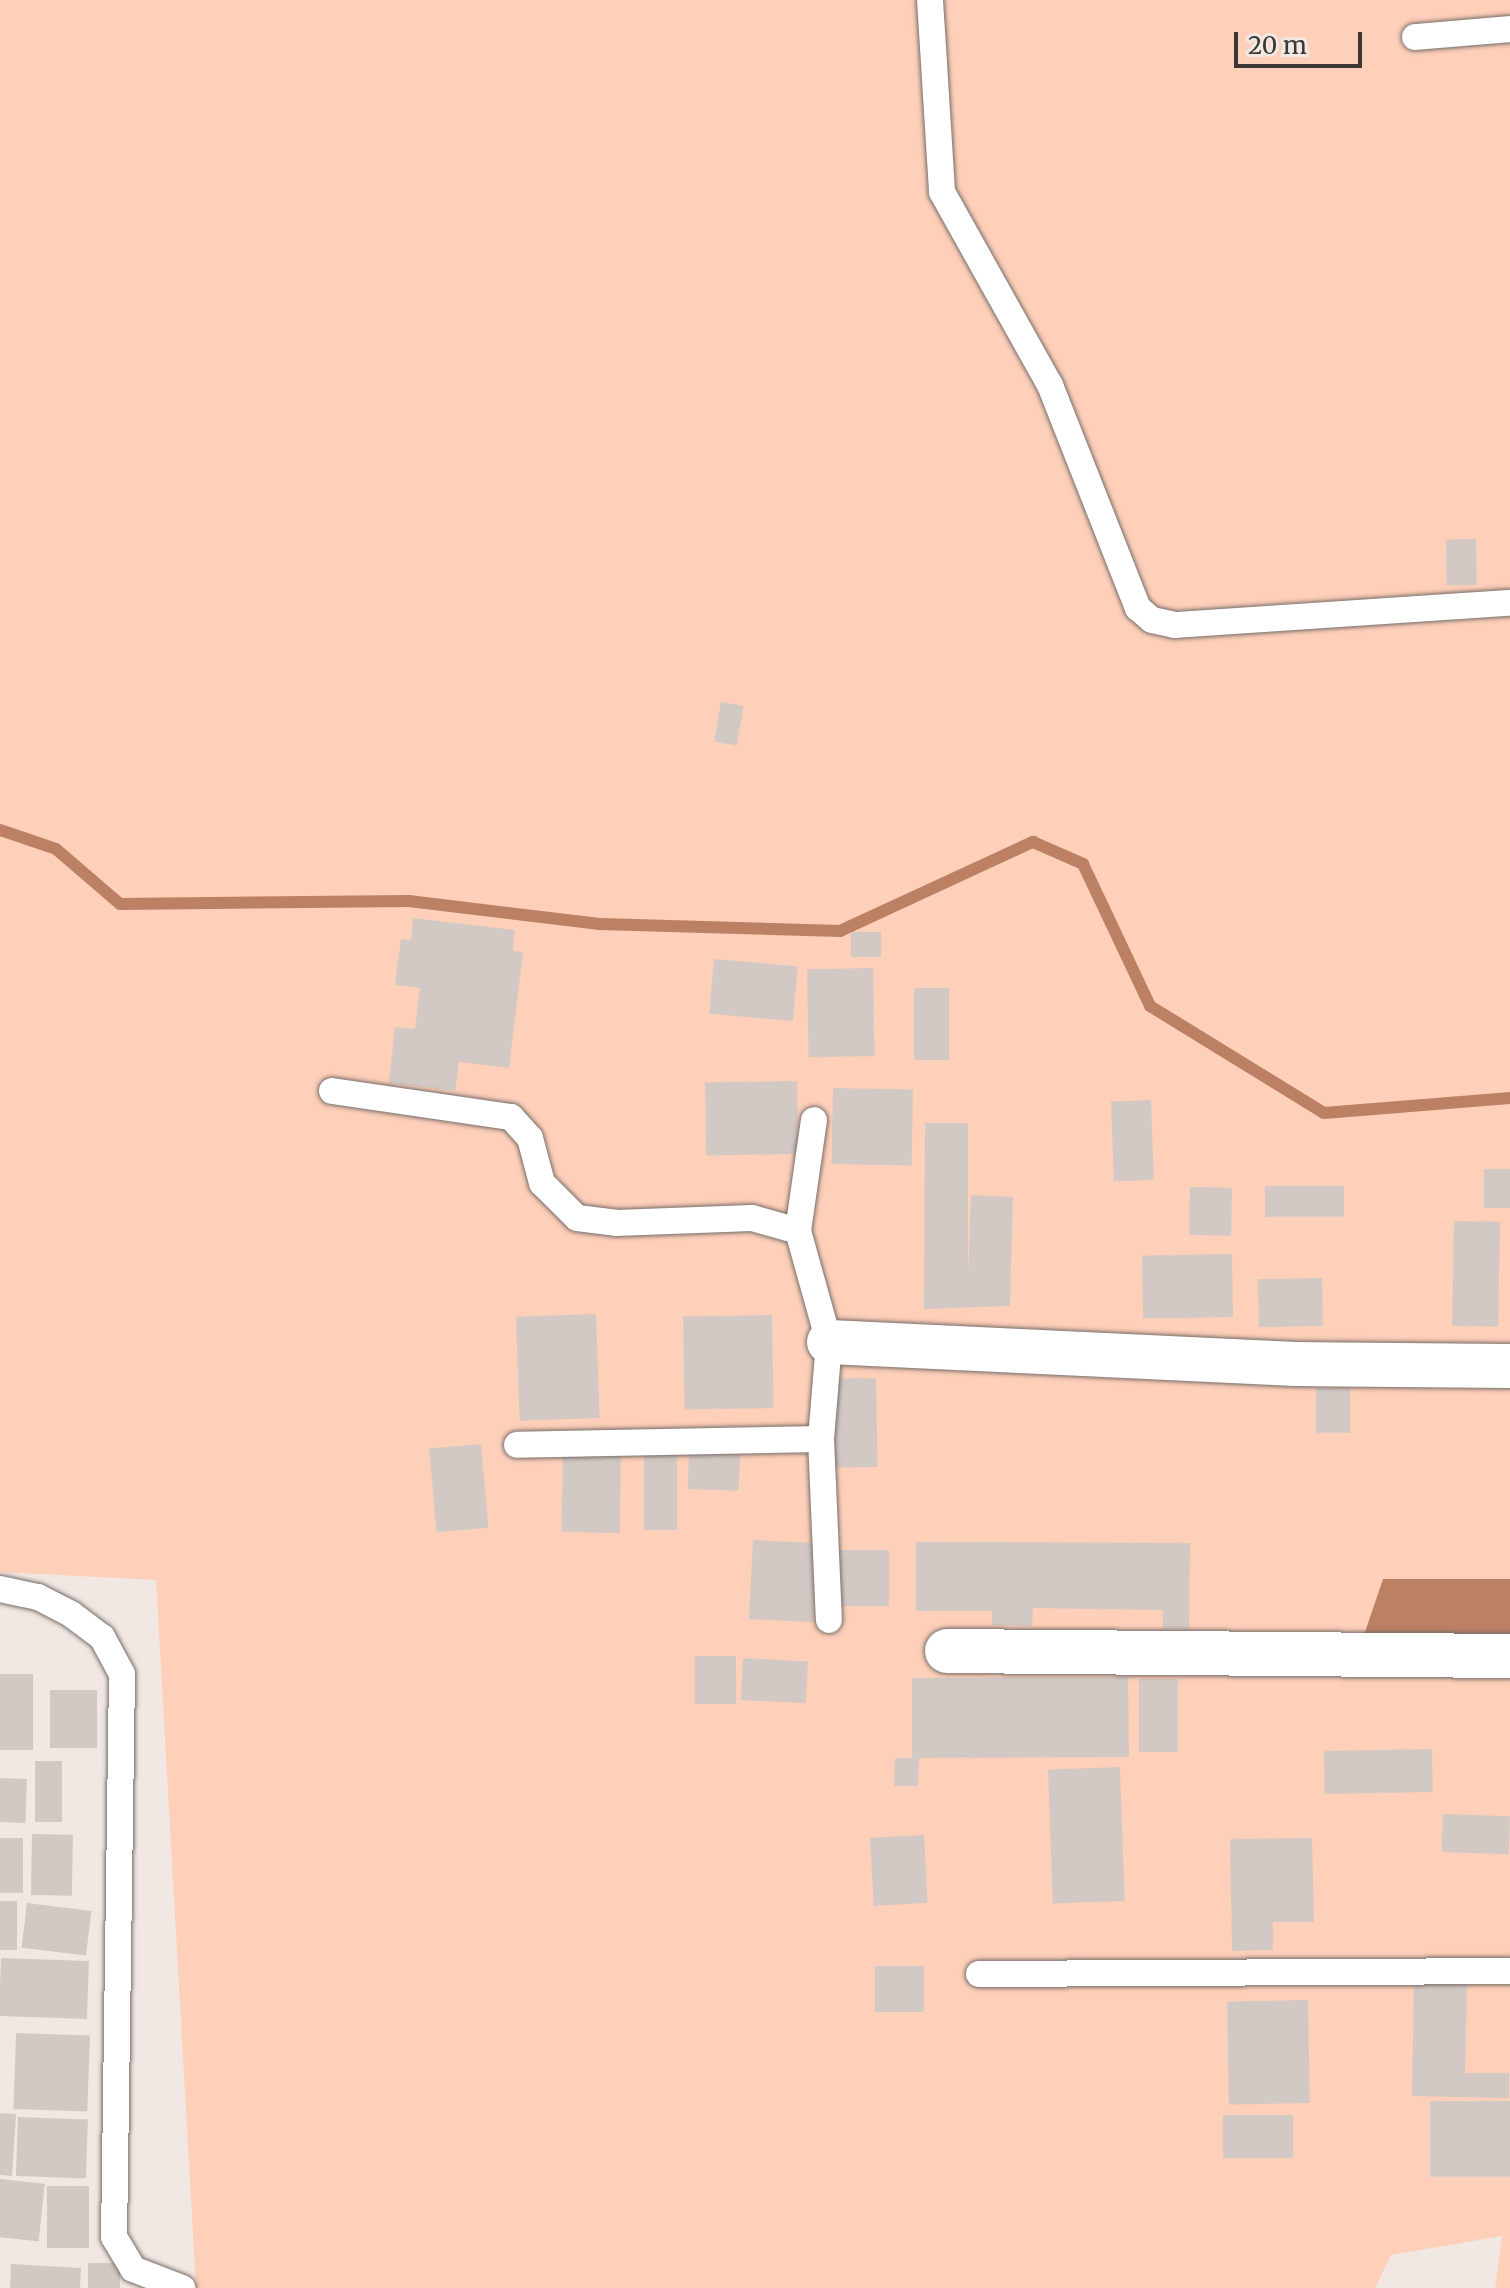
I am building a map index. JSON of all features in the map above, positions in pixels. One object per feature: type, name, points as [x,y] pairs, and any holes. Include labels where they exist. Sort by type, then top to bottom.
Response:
[{"type":"street","points":[[829,1342],[1295,1364],[1510,1366]]},
{"type":"street","points":[[947,1651],[1510,1656]]},
{"type":"lane","points":[[930,0],[942,192],[1050,385],[1138,608],[1152,620],[1175,625],[1510,603]]},
{"type":"lane","points":[[1415,37],[1510,29]]},
{"type":"lane","points":[[332,1091],[511,1117],[530,1138],[542,1183],[577,1218],[616,1223],[752,1218],[798,1231]]},
{"type":"lane","points":[[814,1120],[798,1231],[829,1342],[821,1439],[829,1620]]},
{"type":"lane","points":[[517,1445],[821,1439]]},
{"type":"lane","points":[[0,1589],[38,1597],[71,1614],[102,1637],[122,1674],[114,2237],[133,2269],[182,2288]]},
{"type":"lane","points":[[979,1974],[1510,1971]]},
{"type":"shaded area","points":[[0,0],[1510,0],[1510,2288],[1495,2288],[1502,2236],[1391,2255],[1375,2288],[196,2288],[156,1580],[0,1572]]},
{"type":"shaded area","points":[[1383,1579],[1510,1579],[1510,1640],[1363,1638]]},
{"type":"building","points":[[1476,539],[1477,585],[1447,586],[1446,540]]},
{"type":"building","points":[[721,702],[744,706],[737,745],[714,741]]},
{"type":"building","points":[[413,918],[515,930],[513,951],[523,952],[509,1068],[459,1062],[455,1091],[389,1083],[395,1027],[415,1029],[420,988],[395,985],[401,939],[411,940]]},
{"type":"building","points":[[851,932],[881,932],[881,957],[851,957]]},
{"type":"building","points":[[714,959],[798,966],[793,1021],[709,1014]]},
{"type":"building","points":[[873,968],[875,1056],[809,1057],[807,969]]},
{"type":"building","points":[[914,988],[949,988],[949,1060],[914,1060]]},
{"type":"building","points":[[797,1081],[798,1154],[706,1156],[705,1083]]},
{"type":"building","points":[[833,1088],[913,1089],[912,1165],[832,1164]]},
{"type":"building","points":[[1151,1100],[1154,1180],[1114,1181],[1111,1101]]},
{"type":"building","points":[[925,1123],[968,1123],[968,1275],[971,1195],[1013,1197],[1010,1306],[924,1309]]},
{"type":"building","points":[[1484,1169],[1510,1169],[1510,1208],[1484,1208]]},
{"type":"building","points":[[1265,1186],[1344,1186],[1344,1217],[1265,1217]]},
{"type":"building","points":[[1190,1187],[1232,1188],[1231,1236],[1189,1235]]},
{"type":"building","points":[[1454,1221],[1500,1222],[1498,1327],[1452,1326]]},
{"type":"building","points":[[1232,1254],[1233,1317],[1143,1319],[1142,1256]]},
{"type":"building","points":[[1322,1278],[1323,1326],[1259,1327],[1258,1279]]},
{"type":"building","points":[[596,1314],[600,1418],[520,1421],[516,1317]]},
{"type":"building","points":[[772,1315],[774,1408],[685,1410],[683,1317]]},
{"type":"building","points":[[876,1378],[878,1467],[833,1468],[831,1379]]},
{"type":"building","points":[[1316,1388],[1350,1388],[1350,1433],[1316,1433]]},
{"type":"building","points":[[481,1444],[488,1528],[437,1532],[429,1449]]},
{"type":"building","points":[[644,1452],[677,1452],[677,1530],[644,1530]]},
{"type":"building","points":[[689,1453],[740,1455],[739,1491],[688,1489]]},
{"type":"building","points":[[563,1454],[621,1455],[620,1533],[562,1532]]},
{"type":"building","points":[[753,1540],[817,1543],[813,1622],[749,1619]]},
{"type":"building","points":[[916,1542],[1190,1543],[1189,1629],[1163,1629],[1163,1610],[1033,1608],[1032,1626],[992,1625],[992,1611],[916,1611]]},
{"type":"building","points":[[837,1550],[889,1550],[889,1606],[837,1606]]},
{"type":"building","points":[[695,1656],[736,1656],[736,1704],[695,1704]]},
{"type":"building","points":[[743,1658],[808,1661],[806,1703],[741,1700]]},
{"type":"building","points":[[0,1674],[33,1674],[33,1750],[0,1750]]},
{"type":"building","points":[[1128,1677],[1129,1757],[919,1758],[918,1786],[894,1786],[895,1758],[912,1758],[912,1678]]},
{"type":"building","points":[[1139,1679],[1178,1679],[1178,1752],[1139,1752]]},
{"type":"building","points":[[50,1690],[97,1690],[97,1748],[50,1748]]},
{"type":"building","points":[[1432,1749],[1433,1792],[1325,1794],[1324,1751]]},
{"type":"building","points":[[35,1761],[62,1761],[62,1822],[35,1822]]},
{"type":"building","points":[[1120,1767],[1125,1901],[1053,1903],[1048,1770]]},
{"type":"building","points":[[0,1778],[27,1779],[25,1823],[0,1822]]},
{"type":"building","points":[[1443,1814],[1510,1816],[1509,1854],[1442,1852]]},
{"type":"building","points":[[32,1834],[73,1835],[72,1896],[31,1895]]},
{"type":"building","points":[[924,1835],[928,1903],[874,1906],[870,1838]]},
{"type":"building","points":[[0,1838],[23,1838],[23,1893],[0,1893]]},
{"type":"building","points":[[1312,1838],[1314,1922],[1273,1922],[1273,1950],[1232,1951],[1230,1839]]},
{"type":"building","points":[[0,1901],[17,1901],[17,1950],[0,1950]]},
{"type":"building","points":[[27,1903],[92,1911],[86,1956],[22,1948]]},
{"type":"building","points":[[1,1958],[89,1961],[87,2019],[0,2016]]},
{"type":"building","points":[[875,1966],[924,1966],[924,2012],[875,2012]]},
{"type":"building","points":[[1414,1983],[1467,1985],[1465,2073],[1509,2073],[1509,2098],[1412,2096]]},
{"type":"building","points":[[1308,2000],[1310,2103],[1229,2104],[1227,2001]]},
{"type":"building","points":[[16,2033],[90,2036],[87,2112],[13,2109]]},
{"type":"building","points":[[1430,2101],[1510,2101],[1510,2177],[1430,2177]]},
{"type":"building","points":[[0,2113],[16,2114],[12,2176],[0,2175]]},
{"type":"building","points":[[1223,2115],[1293,2115],[1293,2158],[1223,2158]]},
{"type":"building","points":[[18,2117],[88,2119],[86,2178],[16,2176]]},
{"type":"building","points":[[0,2179],[45,2184],[39,2241],[0,2237]]},
{"type":"building","points":[[47,2186],[89,2186],[89,2248],[47,2248]]},
{"type":"building","points":[[88,2263],[120,2263],[120,2288],[88,2288]]},
{"type":"building","points":[[11,2264],[81,2268],[80,2288],[10,2288]]},
{"type":"waterway","points":[[0,830],[56,849],[120,904],[409,901],[600,924],[840,931],[1033,842],[1083,864],[1150,1006],[1324,1113],[1510,1098]]}]
